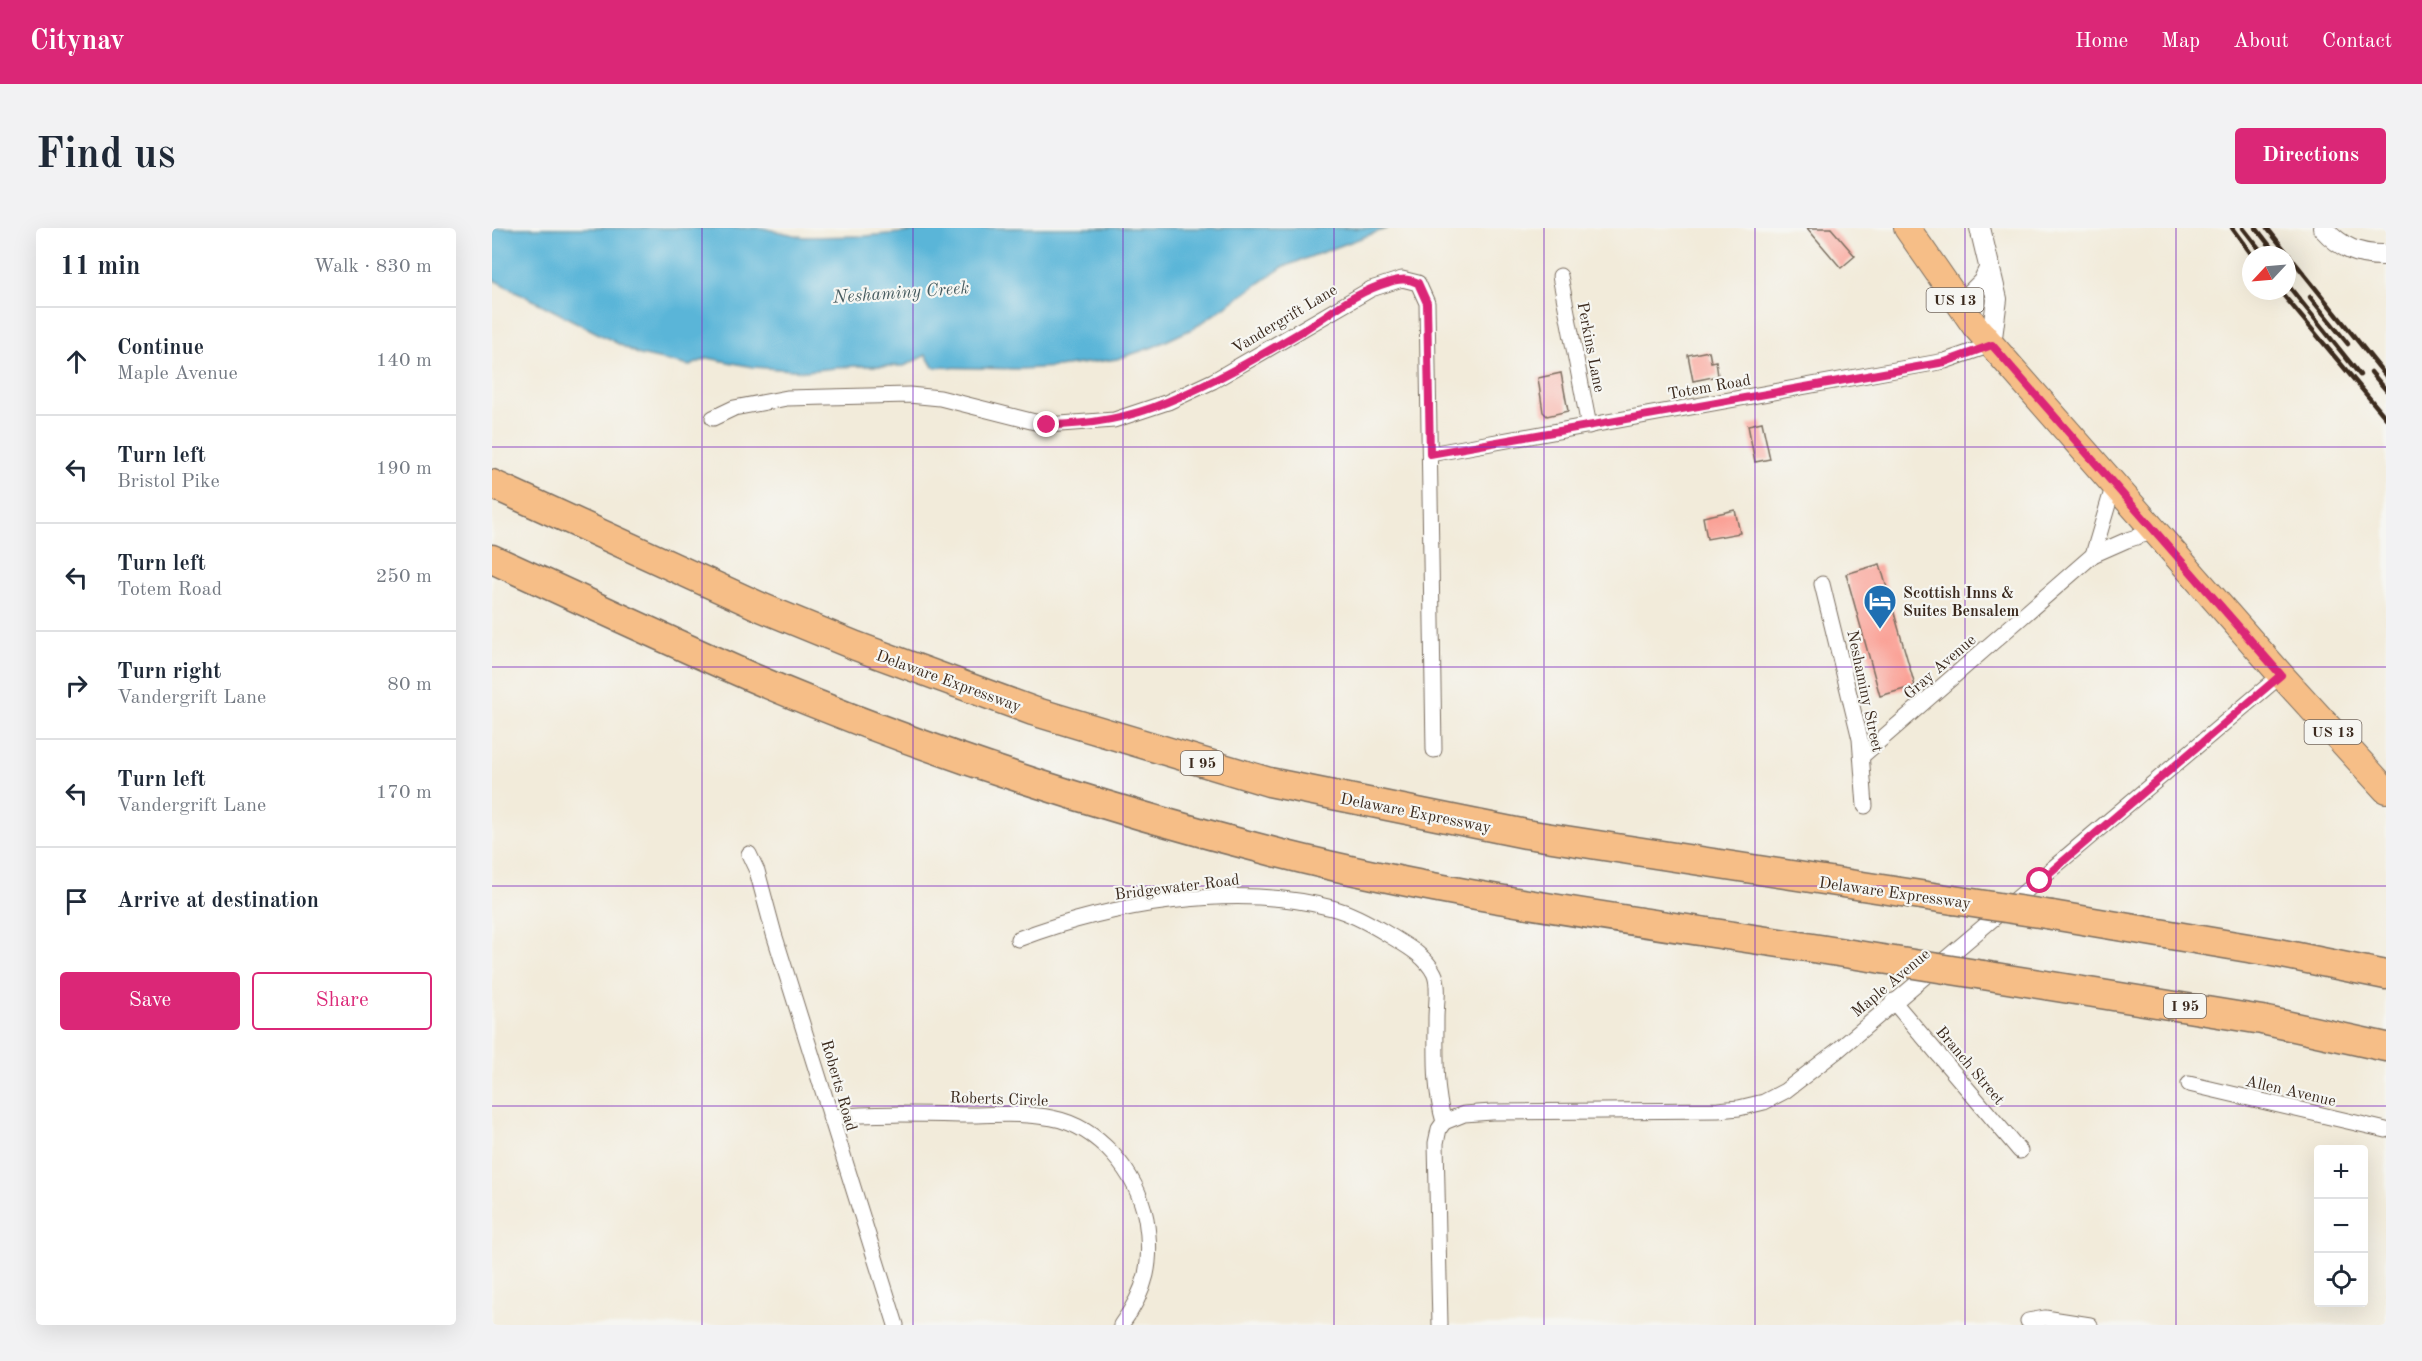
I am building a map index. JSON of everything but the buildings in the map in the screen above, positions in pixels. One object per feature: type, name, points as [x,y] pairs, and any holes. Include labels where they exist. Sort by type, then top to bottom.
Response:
[{"type":"highway","name":"Delaware Expressway","points":[[492,484],[763,608],[856,646],[1033,711],[1258,779],[1527,834],[2052,915],[2386,975]]},
{"type":"highway","name":"I 95","points":[[492,559],[754,678],[1007,773],[1154,819],[1280,853],[1427,886],[2240,1016],[2386,1047]]},
{"type":"main road","name":"US 13","points":[[1906,228],[1959,306],[1992,345],[2281,675],[2386,790]]},
{"type":"street","points":[[1980,228],[1997,299],[1992,345]]},
{"type":"street","points":[[2323,228],[2346,249],[2366,255],[2386,255]]},
{"type":"street","points":[[1959,306],[1983,282],[1990,267]]},
{"type":"street","name":"Perkins Lane","points":[[1560,276],[1589,426]]},
{"type":"street","name":"Vandergrift Lane","points":[[713,418],[734,408],[787,398],[909,395],[940,398],[1047,425],[1114,420],[1168,402],[1213,381],[1371,289],[1387,283],[1410,279],[1421,286],[1427,303],[1434,750]]},
{"type":"street","name":"Totem Road","points":[[1430,454],[1945,362],[1992,345]]},
{"type":"street","points":[[2093,555],[2114,484]]},
{"type":"street","name":"Gray Avenue","points":[[1862,756],[2093,555],[2155,531]]},
{"type":"street","name":"Neshaminy Street","points":[[1822,584],[1862,756],[1865,806]]},
{"type":"street","name":"Maple Avenue","points":[[1444,1122],[1464,1114],[1492,1112],[1718,1110],[1764,1102],[1807,1075],[1893,1001],[2040,881],[2281,675]]},
{"type":"street","name":"Roberts Road","points":[[749,854],[757,871],[830,1117],[896,1325]]},
{"type":"street","name":"Bridgewater Road","points":[[1018,939],[1078,919],[1119,909],[1247,895],[1332,908],[1362,919],[1410,948],[1435,973],[1436,1077],[1438,1103],[1444,1122],[1436,1143],[1440,1325]]},
{"type":"street","name":"Branch Street","points":[[1893,1001],[2020,1151]]},
{"type":"street","name":"Allen Avenue","points":[[2188,1084],[2386,1130]]},
{"type":"street","name":"Roberts Circle","points":[[830,1117],[893,1113],[1023,1114],[1065,1121],[1097,1140],[1115,1156],[1136,1187],[1148,1232],[1149,1254],[1142,1291],[1121,1325]]},
{"type":"street","points":[[2028,1320],[2045,1318],[2090,1325]]},
{"type":"water","name":"Neshaminy Creek","points":[[492,228],[762,228],[804,237],[866,236],[954,228],[1388,228],[1283,267],[1194,328],[1153,347],[1117,359],[1058,367],[1020,369],[933,367],[926,355],[904,366],[854,366],[806,371],[753,367],[708,358],[690,366],[640,355],[492,279]]},
{"type":"railway","points":[[2232,228],[2245,246]]},
{"type":"railway","points":[[2243,228],[2257,246]]},
{"type":"railway","points":[[2256,228],[2270,246]]},
{"type":"railway","points":[[2267,228],[2386,376]]},
{"type":"railway","points":[[2296,295],[2360,375]]},
{"type":"railway","points":[[2310,297],[2348,344]]},
{"type":"railway","points":[[2288,300],[2386,418]]},
{"type":"railway","points":[[2371,372],[2386,390]]},
{"type":"place","name":"Scottish Inns & Suites Bensalem","points":[[1880,630]]},
{"type":"route","points":[[1047,425],[1114,420],[1168,402],[1213,381],[1288,340],[1351,299],[1371,289],[1402,279],[1410,279],[1418,283],[1427,303],[1426,372],[1430,454],[1945,362],[1992,345],[2281,675],[2040,881]]}]
